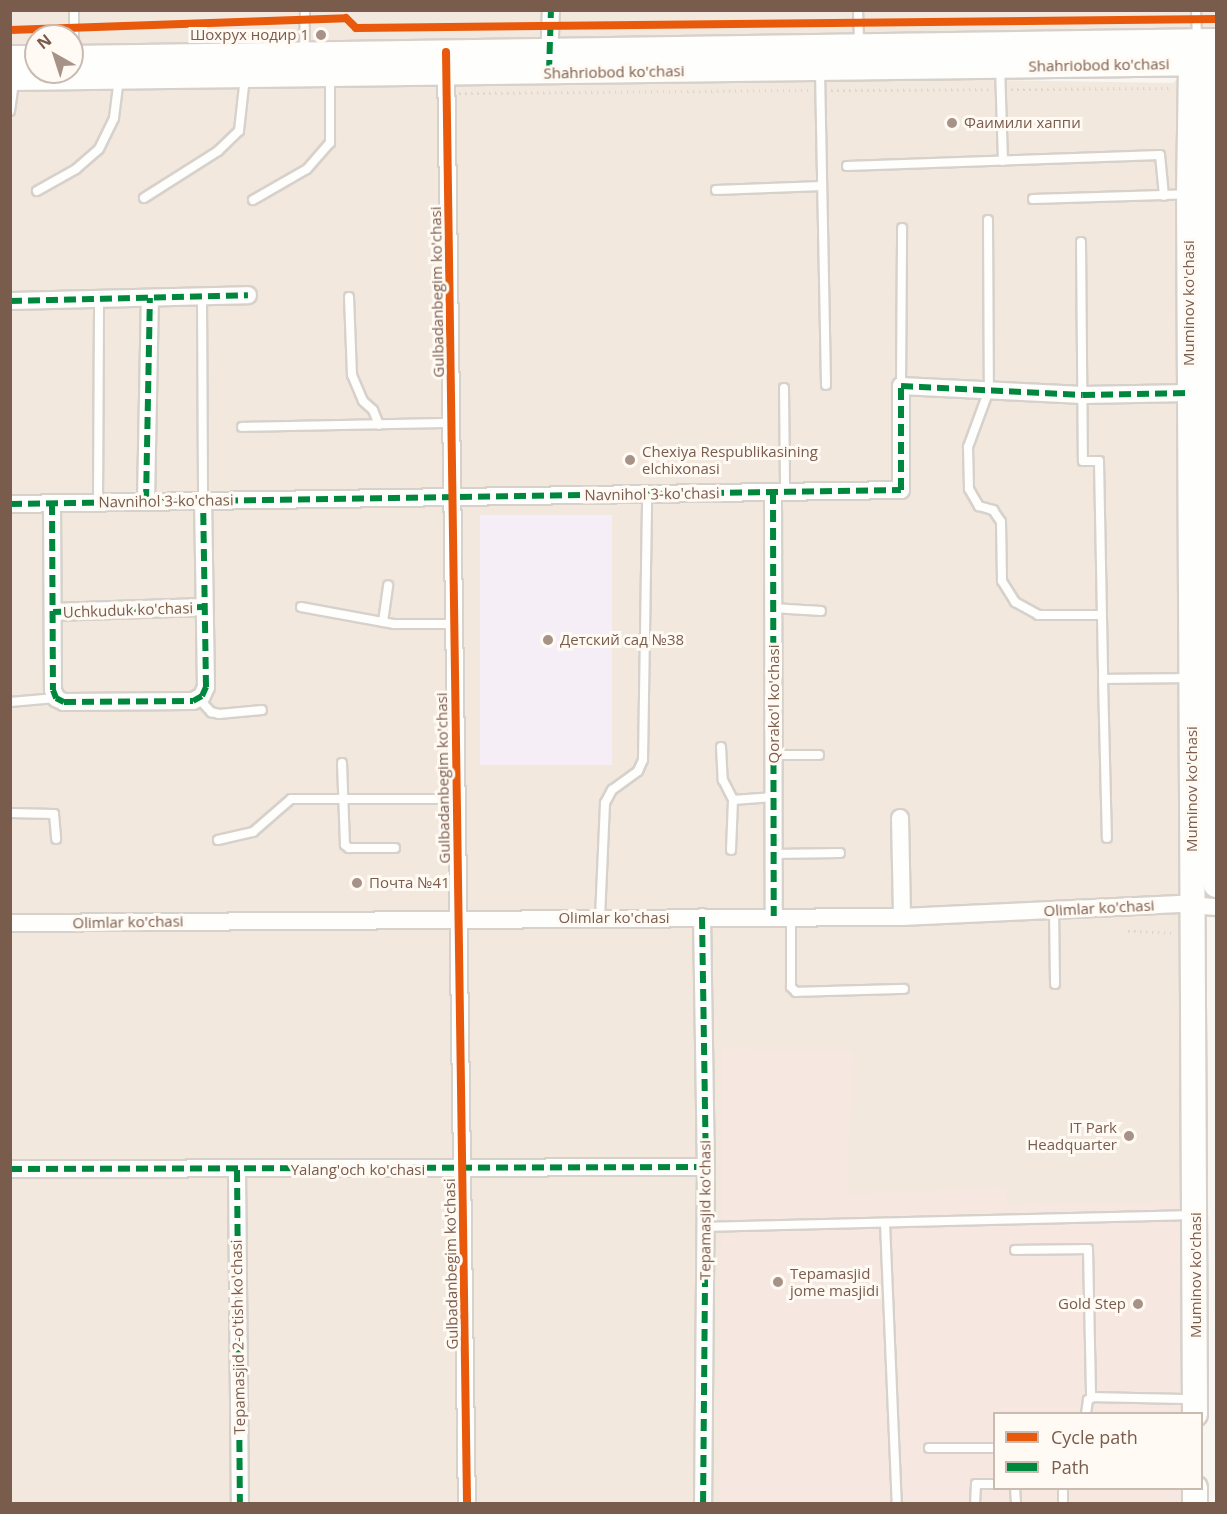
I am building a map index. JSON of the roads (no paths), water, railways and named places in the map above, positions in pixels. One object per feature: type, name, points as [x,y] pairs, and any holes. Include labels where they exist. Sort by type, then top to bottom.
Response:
[{"type":"main road","name":"Shahriobod ko'chasi","points":[[820,68],[859,46],[1206,54]]},
{"type":"main road","name":"Shahriobod ko'chasi","points":[[12,71],[118,77],[245,76],[303,65],[330,76],[447,73],[549,61],[820,68],[1001,77],[1206,54]]},
{"type":"main road","name":"Muminov ko'chasi","points":[[1195,1406],[1196,1215],[1205,906],[1192,678],[1189,194],[1190,88],[1206,54]]},
{"type":"main road","name":"Muminov ko'chasi","points":[[1206,54],[1216,885]]},
{"type":"main road","name":"Shahriobod ko'chasi","points":[[84,58],[303,65],[447,73]]},
{"type":"street","points":[[549,61],[551,10]]},
{"type":"street","name":"Gulbadanbegim ko'chasi","points":[[447,73],[455,497],[454,624],[467,1503]]},
{"type":"street","points":[[10,301],[248,295]]},
{"type":"street","points":[[146,501],[150,298]]},
{"type":"street","points":[[901,386],[1083,395],[1190,393]]},
{"type":"street","name":"Navnihol 3-ko'chasi","points":[[10,504],[901,490],[901,386]]},
{"type":"street","name":"Qorako'l ko'chasi","points":[[779,492],[774,608],[774,854],[783,916]]},
{"type":"street","name":"Uchkuduk ko'chasi","points":[[199,699],[206,687],[203,501]]},
{"type":"street","name":"Uchkuduk ko'chasi","points":[[52,503],[53,690],[56,698]]},
{"type":"street","name":"Uchkuduk ko'chasi","points":[[53,612],[203,607]]},
{"type":"street","points":[[56,698],[64,702],[199,699]]},
{"type":"street","points":[[900,819],[902,917]]},
{"type":"street","name":"Olimlar ko'chasi","points":[[10,923],[783,916],[902,917],[1205,906]]},
{"type":"street","name":"Tepamasjid ko'chasi","points":[[702,917],[706,1167],[703,1503]]},
{"type":"street","name":"Yalang'och ko'chasi","points":[[10,1169],[463,1170],[706,1167]]},
{"type":"street","name":"Tepamasjid 2-o'tish ko'chasi","points":[[237,1170],[240,1503]]},
{"type":"lane","points":[[303,65],[305,10]]},
{"type":"lane","points":[[858,10],[859,46]]},
{"type":"lane","points":[[1196,10],[1206,54]]},
{"type":"lane","points":[[820,68],[826,386]]},
{"type":"lane","points":[[10,111],[12,71]]},
{"type":"lane","points":[[144,198],[218,150],[239,131],[245,76]]},
{"type":"lane","points":[[253,200],[307,169],[330,143],[330,76]]},
{"type":"lane","points":[[37,191],[76,169],[99,149],[114,118],[118,77]]},
{"type":"lane","points":[[1001,77],[1004,161]]},
{"type":"lane","points":[[847,166],[1160,155],[1164,196]]},
{"type":"lane","points":[[716,190],[822,186]]},
{"type":"lane","points":[[1033,199],[1189,194]]},
{"type":"lane","points":[[987,220],[989,390],[968,447],[969,489],[980,506],[993,510],[1001,522],[1002,581],[1016,602],[1038,615],[1101,615]]},
{"type":"lane","points":[[901,386],[902,228]]},
{"type":"lane","points":[[1081,242],[1083,461],[1099,461],[1107,838]]},
{"type":"lane","points":[[202,297],[203,501]]},
{"type":"lane","points":[[349,297],[352,375],[363,401],[373,410],[380,425]]},
{"type":"lane","points":[[98,502],[99,299]]},
{"type":"lane","points":[[779,492],[784,388]]},
{"type":"lane","points":[[242,427],[453,423]]},
{"type":"lane","points":[[600,918],[605,803],[612,790],[638,771],[643,760],[647,494]]},
{"type":"lane","points":[[383,622],[388,585]]},
{"type":"lane","points":[[301,607],[383,622],[454,624]]},
{"type":"lane","points":[[774,608],[821,611]]},
{"type":"lane","points":[[1103,679],[1192,678]]},
{"type":"lane","points":[[10,702],[56,698]]},
{"type":"lane","points":[[199,699],[212,712],[219,714],[262,710]]},
{"type":"lane","points":[[721,747],[723,780],[733,800],[731,850]]},
{"type":"lane","points":[[774,755],[819,755]]},
{"type":"lane","points":[[342,764],[341,799],[345,845],[349,848],[395,848]]},
{"type":"lane","points":[[733,800],[774,797]]},
{"type":"lane","points":[[218,840],[253,832],[291,799],[457,799]]},
{"type":"lane","points":[[10,813],[54,814],[56,839]]},
{"type":"lane","points":[[774,854],[840,852]]},
{"type":"lane","points":[[1054,910],[1055,984]]},
{"type":"lane","points":[[783,916],[791,987],[795,992],[904,989]]},
{"type":"lane","points":[[705,1227],[1196,1215]]},
{"type":"lane","points":[[885,1223],[897,1503]]},
{"type":"lane","points":[[1015,1250],[1088,1249],[1090,1398],[1086,1412]]},
{"type":"lane","points":[[1090,1398],[1195,1406]]},
{"type":"lane","points":[[929,1448],[993,1448]]},
{"type":"lane","points":[[975,1503],[976,1484],[993,1484]]},
{"type":"place","name":"Шохрух нодир 1","points":[[321,35]]},
{"type":"place","name":"Фаимили хаппи","points":[[952,123]]},
{"type":"place","name":"Chexiya Respublikasining elchixonasi","points":[[630,460]]},
{"type":"place","name":"Детский сад №38","points":[[548,640]]},
{"type":"place","name":"Почта №41","points":[[357,883]]},
{"type":"place","name":"IT Park Headquarter","points":[[1129,1136]]},
{"type":"place","name":"Tepamasjid jome masjidi","points":[[778,1282]]},
{"type":"place","name":"Gold Step","points":[[1138,1304]]}]
